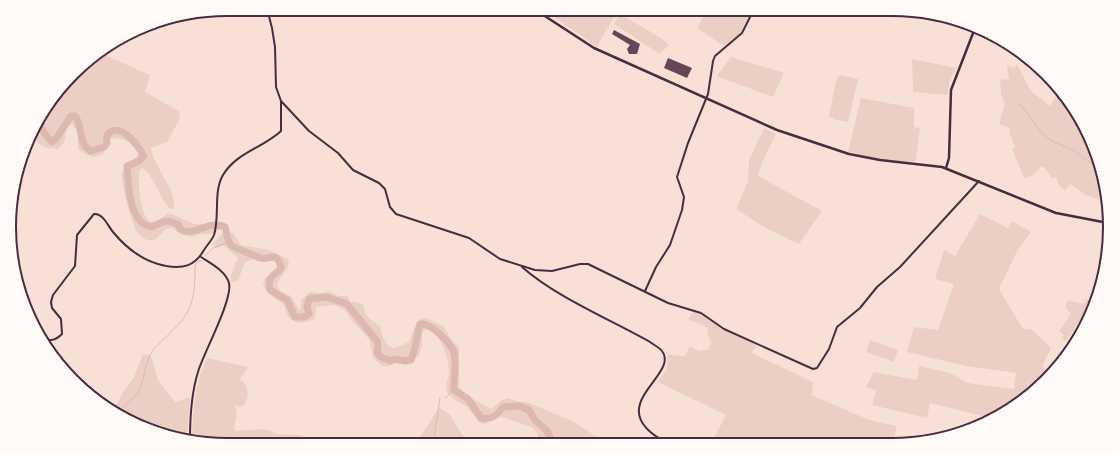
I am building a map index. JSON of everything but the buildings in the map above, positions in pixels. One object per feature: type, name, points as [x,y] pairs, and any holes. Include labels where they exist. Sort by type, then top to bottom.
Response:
[{"type":"street","points":[[50,341],[62,334],[61,319],[52,308],[51,302],[53,295],[69,276],[75,266],[77,235],[94,214],[100,216],[123,243],[134,252],[156,264],[184,268],[200,257],[214,234],[220,184],[223,176],[240,156],[274,138],[281,131],[281,101],[276,87],[275,47],[268,16]]},
{"type":"street","points":[[545,16],[594,48],[777,130],[827,147],[880,160],[946,168],[1056,213],[1103,222]]},
{"type":"street","points":[[645,291],[654,271],[670,245],[682,210],[684,197],[677,177],[688,142],[706,98],[713,61],[715,56],[742,33],[750,16]]},
{"type":"street","points":[[946,168],[949,158],[951,90],[973,32]]},
{"type":"street","points":[[281,101],[309,131],[338,153],[353,170],[379,183],[385,189],[390,208],[396,214],[469,238],[500,259],[535,270],[552,271],[580,264],[588,264],[680,308],[701,313],[724,329],[813,369],[817,368],[829,349],[837,327],[860,308],[877,287],[903,264],[979,181]]},
{"type":"street","points":[[190,435],[192,399],[198,373],[224,307],[230,286],[225,276],[200,257]]},
{"type":"street","points":[[521,266],[532,276],[561,294],[650,342],[663,352],[665,358],[663,368],[640,402],[638,413],[642,422],[651,432],[660,438]]},
{"type":"shaded area","points":[[553,16],[614,16],[597,47]]},
{"type":"shaded area","points":[[619,16],[623,16],[661,38],[669,45],[660,54],[614,24]]},
{"type":"shaded area","points":[[704,16],[748,16],[739,35],[724,46],[697,28]]},
{"type":"shaded area","points":[[105,55],[150,75],[145,92],[180,112],[179,120],[167,142],[151,148],[156,163],[169,186],[174,201],[174,209],[170,209],[166,205],[150,176],[142,168],[139,171],[139,183],[145,215],[153,222],[169,213],[193,224],[213,224],[223,228],[210,234],[200,234],[192,237],[183,235],[172,228],[167,228],[155,240],[147,240],[137,232],[123,184],[122,172],[138,154],[131,143],[119,138],[110,139],[103,154],[93,157],[78,149],[78,131],[72,125],[67,126],[64,143],[58,149],[43,146],[35,139],[44,121],[68,88],[88,68]]},
{"type":"shaded area","points":[[731,57],[784,73],[773,97],[717,76]]},
{"type":"shaded area","points":[[912,59],[956,68],[950,80],[947,95],[913,92]]},
{"type":"shaded area","points":[[1017,64],[1031,91],[1050,106],[1056,96],[1058,97],[1075,122],[1092,159],[1101,200],[1084,194],[1070,184],[1065,191],[1059,185],[1056,177],[1052,178],[1044,167],[1041,167],[1032,176],[1024,178],[1012,149],[1015,147],[1009,131],[1010,128],[999,124],[1005,103],[1001,95],[1000,79],[1009,80],[1007,65],[1014,68]]},
{"type":"shaded area","points":[[840,75],[858,79],[848,122],[836,120],[829,116],[836,80]]},
{"type":"shaded area","points":[[861,98],[914,108],[914,127],[920,128],[916,160],[914,162],[885,160],[848,152]]},
{"type":"shaded area","points":[[764,128],[776,134],[761,165],[758,176],[822,211],[799,244],[766,228],[736,209],[748,182],[749,160]]},
{"type":"shaded area","points":[[1103,211],[1103,219],[1100,218]]},
{"type":"shaded area","points":[[980,214],[1008,228],[1012,221],[1031,232],[1018,249],[999,289],[1023,329],[1031,329],[1051,348],[1042,366],[1047,370],[1031,386],[998,410],[984,416],[930,403],[927,418],[872,405],[876,391],[866,387],[874,372],[917,380],[919,366],[950,373],[968,383],[1014,389],[1016,373],[966,366],[907,352],[914,327],[938,330],[954,284],[935,279],[944,250],[955,256]]},
{"type":"shaded area","points":[[224,232],[233,233],[241,245],[269,250],[288,259],[288,267],[278,283],[278,287],[280,291],[291,296],[299,310],[301,308],[301,300],[310,292],[323,293],[328,291],[339,296],[348,296],[349,302],[351,303],[354,301],[363,304],[368,317],[380,326],[386,343],[392,347],[395,348],[409,342],[415,326],[421,319],[427,318],[444,327],[452,341],[459,347],[459,387],[466,395],[491,409],[502,400],[508,398],[520,402],[527,402],[572,421],[601,438],[538,438],[538,435],[532,427],[502,417],[493,418],[486,424],[480,423],[467,407],[451,397],[447,392],[446,387],[449,370],[447,359],[437,336],[429,329],[423,331],[420,352],[415,359],[411,362],[399,357],[396,358],[391,365],[382,366],[373,357],[369,339],[353,322],[346,311],[335,305],[316,307],[315,318],[312,320],[304,322],[293,321],[287,315],[284,305],[269,293],[263,284],[265,278],[280,269],[278,264],[265,258],[245,262],[238,281],[231,282],[231,275],[238,258],[223,245],[217,248],[212,244]]},
{"type":"shaded area","points":[[1087,299],[1090,300],[1086,311],[1066,341],[1062,339],[1064,335],[1059,331],[1071,314],[1065,307],[1068,300],[1083,304]]},
{"type":"shaded area","points":[[693,312],[701,314],[723,330],[757,344],[752,353],[813,382],[812,395],[869,420],[897,426],[893,438],[714,438],[726,415],[658,382],[667,368],[668,355],[685,356],[690,346],[699,351],[708,350],[712,342],[707,334],[708,328],[688,319]]},
{"type":"shaded area","points":[[870,340],[898,350],[894,362],[866,352]]},
{"type":"shaded area","points":[[143,354],[151,356],[158,380],[175,402],[190,397],[187,434],[172,431],[146,422],[116,406],[123,392],[134,377]]},
{"type":"shaded area","points":[[207,358],[248,367],[240,379],[246,385],[248,396],[242,407],[235,405],[237,413],[234,428],[236,431],[265,429],[278,434],[300,435],[308,438],[213,438],[192,435],[197,388]]},
{"type":"shaded area","points":[[439,407],[450,415],[460,432],[466,438],[419,438]]},
{"type":"waterway","points":[[1019,103],[1047,137],[1052,141],[1073,150],[1093,163]]},
{"type":"waterway","points":[[41,127],[44,133],[52,142],[56,139],[71,116],[75,116],[78,120],[82,140],[91,151],[104,147],[107,143],[106,139],[110,132],[115,130],[125,134],[134,142],[144,156],[139,161],[127,166],[131,202],[134,211],[143,224],[151,227],[167,221],[179,225],[180,229],[185,231],[196,230],[212,225],[225,227],[232,246],[260,258],[264,259],[275,257],[277,259],[281,268],[270,279],[270,290],[287,300],[295,317],[304,317],[309,314],[307,307],[309,299],[327,297],[347,304],[377,341],[377,353],[381,357],[391,361],[394,359],[405,361],[411,360],[420,324],[429,326],[445,339],[454,353],[454,390],[468,399],[481,418],[494,416],[503,407],[519,406],[529,410],[535,420],[547,431],[551,438]]},
{"type":"waterway","points":[[205,256],[213,248],[229,242]]},
{"type":"waterway","points":[[122,410],[138,393],[148,360],[153,350],[185,316],[194,294],[196,263],[202,260]]},
{"type":"waterway","points":[[445,398],[454,390]]},
{"type":"waterway","points":[[434,438],[440,398]]}]
